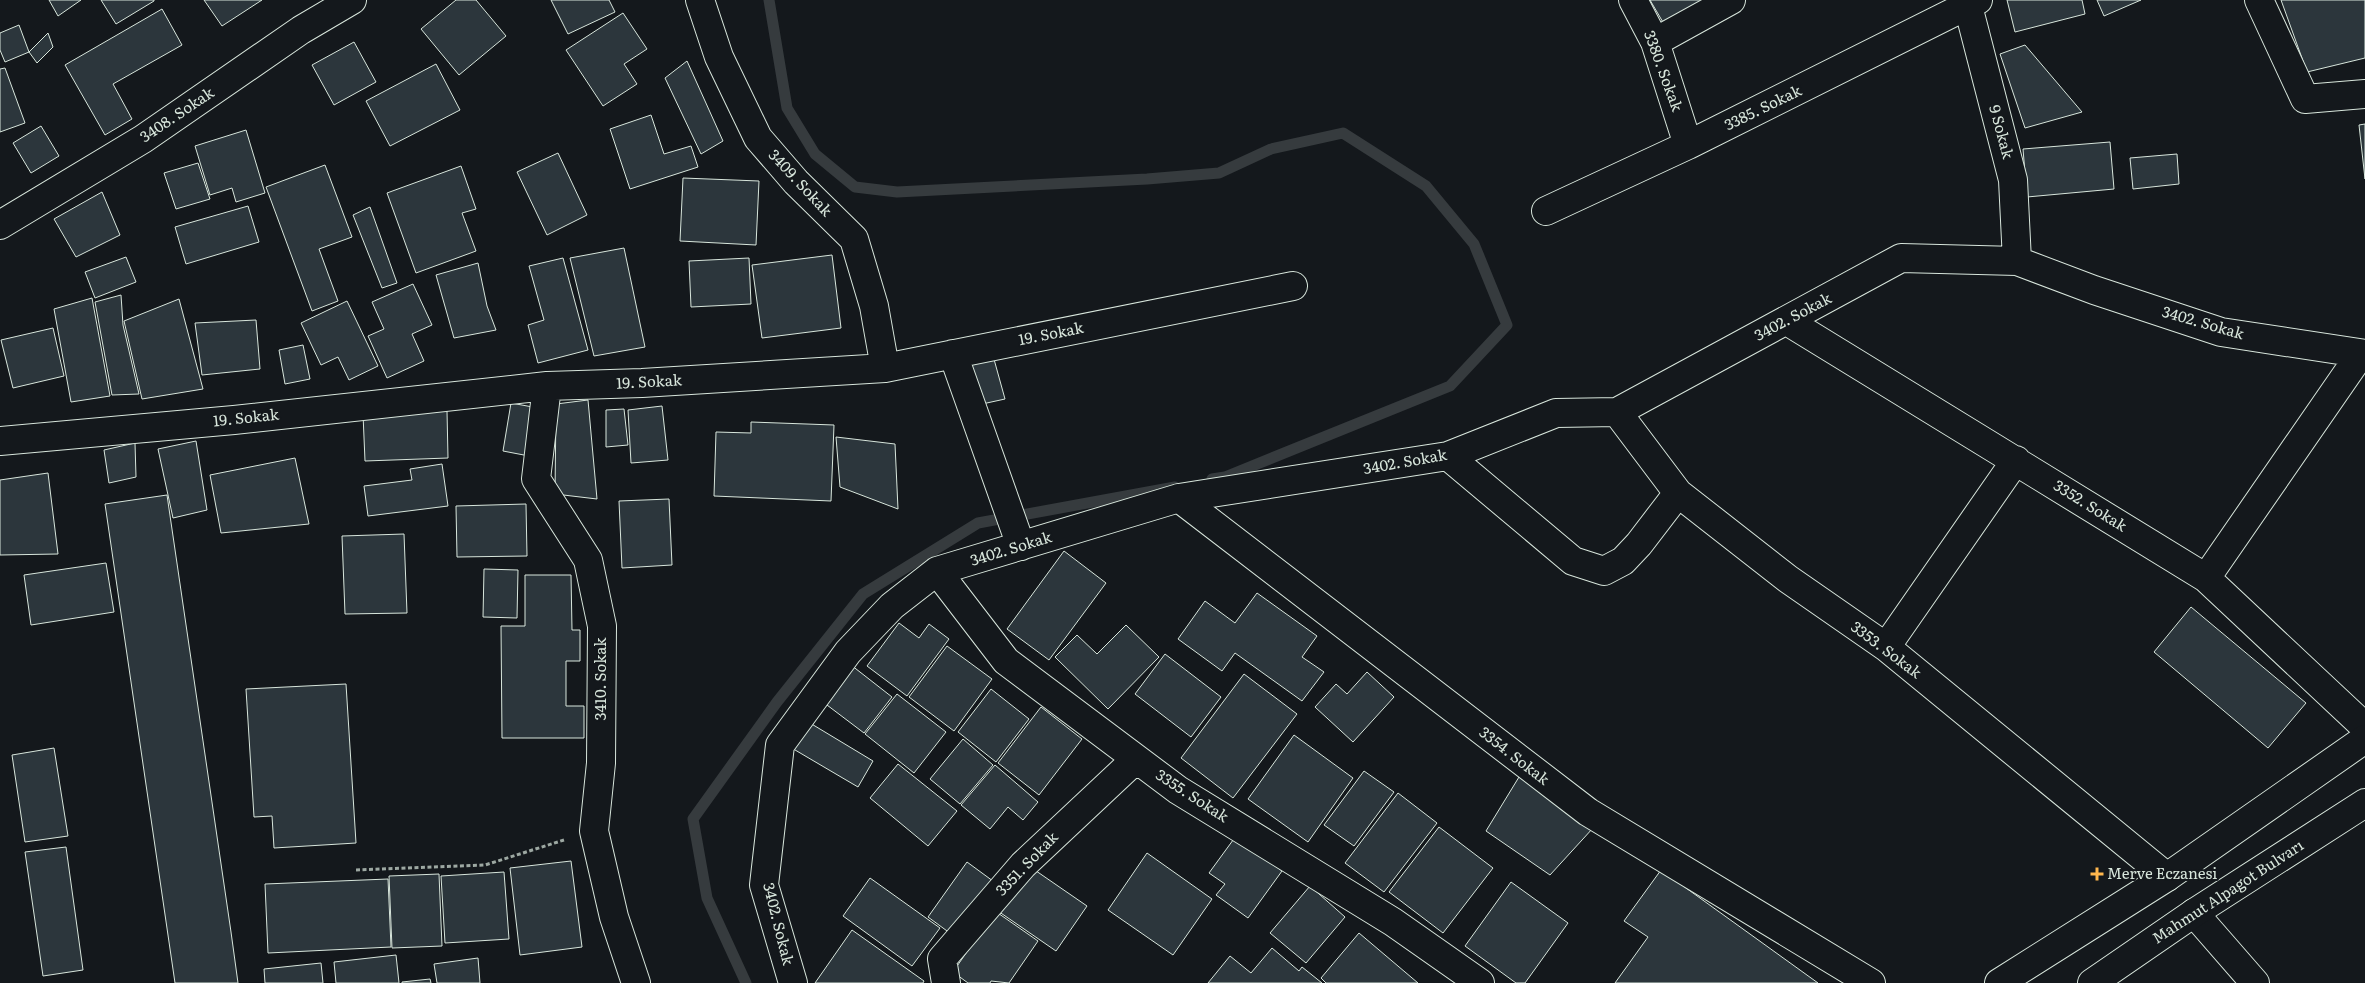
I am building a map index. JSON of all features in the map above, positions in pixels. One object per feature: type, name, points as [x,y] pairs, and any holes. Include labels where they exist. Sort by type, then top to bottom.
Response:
[{"type":"street","name":"3408. Sokak","points":[[0,226],[143,139],[301,30],[352,0]]},
{"type":"street","name":"3409. Sokak","points":[[700,0],[719,57],[758,138],[796,182],[854,239],[874,306],[885,368]]},
{"type":"street","name":"3380. Sokak","points":[[1633,0],[1656,42],[1688,145]]},
{"type":"street","points":[[1656,42],[1731,0]]},
{"type":"street","points":[[2259,0],[2305,99],[2365,94]]},
{"type":"street","name":"3385. Sokak","points":[[1546,211],[1688,145],[1973,3]]},
{"type":"street","name":"9 Sokak","points":[[1973,3],[2013,180],[2017,261]]},
{"type":"street","name":"3402. Sokak","points":[[793,983],[764,885],[780,745],[848,652],[892,606],[937,571],[1017,535],[1179,498],[1448,456],[1556,414],[1617,412],[1901,258],[2017,261],[2094,290],[2221,332],[2362,355]]},
{"type":"street","name":"19. Sokak","points":[[0,441],[234,420],[547,386],[642,383],[885,368],[1293,286]]},
{"type":"street","name":"3352. Sokak","points":[[1787,321],[2206,578],[2365,727]]},
{"type":"street","points":[[953,354],[1017,535]]},
{"type":"street","points":[[2206,578],[2362,355]]},
{"type":"street","name":"3410. Sokak","points":[[547,386],[536,478],[588,560],[602,626],[601,763],[594,831],[614,917],[636,983]]},
{"type":"street","name":"3353. Sokak","points":[[1617,412],[1678,492],[1788,579],[1886,647],[2167,877]]},
{"type":"street","points":[[1448,456],[1573,560],[1604,571],[1623,561],[1639,544],[1678,492]]},
{"type":"street","points":[[1886,647],[2016,460]]},
{"type":"street","name":"3354. Sokak","points":[[1179,498],[1588,812],[1871,983]]},
{"type":"street","name":"3355. Sokak","points":[[937,571],[1006,661],[1178,790],[1394,922],[1480,983]]},
{"type":"street","points":[[1999,983],[2167,877],[2365,739]]},
{"type":"street","name":"3351. Sokak","points":[[946,983],[942,959],[1023,864],[1136,758]]},
{"type":"street","name":"Mahmut Alpagot Bulvarı","points":[[2092,983],[2194,912],[2365,802]]},
{"type":"street","points":[[2194,912],[2255,983]]},
{"type":"path","points":[[356,870],[485,865],[594,831]]},
{"type":"building","points":[[49,0],[81,0],[58,16]]},
{"type":"building","points":[[101,0],[154,0],[154,1],[116,24]]},
{"type":"building","points":[[204,0],[262,0],[222,26]]},
{"type":"building","points":[[456,0],[476,0],[506,36],[459,75],[421,29]]},
{"type":"building","points":[[551,0],[609,0],[615,12],[568,34]]},
{"type":"building","points":[[1650,0],[1706,0],[1664,24]]},
{"type":"building","points":[[2007,0],[2082,0],[2085,14],[2015,32]]},
{"type":"building","points":[[2097,0],[2141,0],[2104,16]]},
{"type":"building","points":[[2281,0],[2365,0],[2365,58],[2307,72]]},
{"type":"building","points":[[162,9],[182,45],[113,84],[132,119],[105,135],[65,65]]},
{"type":"building","points":[[623,13],[647,49],[624,64],[637,84],[603,106],[566,50]]},
{"type":"building","points":[[19,25],[29,52],[5,62],[0,50],[0,33]]},
{"type":"building","points":[[48,33],[53,47],[37,63],[29,52]]},
{"type":"building","points":[[354,42],[376,82],[334,105],[312,65]]},
{"type":"building","points":[[2025,45],[2082,112],[2025,128],[2000,54]]},
{"type":"building","points":[[687,61],[723,141],[701,154],[665,78]]},
{"type":"building","points":[[436,64],[460,110],[390,146],[366,101]]},
{"type":"building","points":[[5,68],[25,123],[0,132],[0,69]]},
{"type":"building","points":[[651,115],[664,154],[691,146],[698,167],[630,189],[610,129]]},
{"type":"building","points":[[2365,124],[2365,179],[2359,125]]},
{"type":"building","points":[[41,126],[59,156],[31,173],[13,143]]},
{"type":"building","points":[[246,130],[265,193],[236,202],[232,188],[210,195],[195,146]]},
{"type":"building","points":[[2110,142],[2114,189],[2027,197],[2023,149]]},
{"type":"building","points":[[558,153],[587,215],[547,235],[517,172]]},
{"type":"building","points":[[2177,154],[2179,184],[2133,189],[2130,158]]},
{"type":"building","points":[[198,163],[210,199],[176,209],[164,173]]},
{"type":"building","points":[[325,165],[352,237],[319,249],[338,301],[312,311],[266,187]]},
{"type":"building","points":[[461,166],[476,209],[462,213],[476,251],[416,273],[387,193]]},
{"type":"building","points":[[683,178],[759,181],[756,245],[680,241]]},
{"type":"building","points":[[102,192],[120,235],[76,257],[54,219]]},
{"type":"building","points":[[248,206],[259,242],[186,264],[175,227]]},
{"type":"building","points":[[370,207],[397,283],[382,288],[353,215]]},
{"type":"building","points":[[624,248],[645,347],[594,356],[570,258]]},
{"type":"building","points":[[832,255],[841,328],[762,338],[752,265]]},
{"type":"building","points":[[126,257],[136,282],[95,298],[85,272]]},
{"type":"building","points":[[563,258],[588,350],[538,363],[528,325],[544,320],[529,266]]},
{"type":"building","points":[[749,258],[751,304],[691,307],[689,261]]},
{"type":"building","points":[[478,263],[487,306],[496,330],[454,338],[436,275]]},
{"type":"building","points":[[413,284],[432,325],[412,334],[424,361],[387,378],[368,336],[384,329],[372,302]]},
{"type":"building","points":[[121,295],[123,325],[139,394],[112,395],[95,302]]},
{"type":"building","points":[[92,298],[110,396],[71,402],[54,309]]},
{"type":"building","points":[[179,299],[203,389],[142,399],[124,321]]},
{"type":"building","points":[[347,301],[378,366],[349,380],[338,357],[321,365],[301,323]]},
{"type":"building","points":[[256,320],[260,369],[202,375],[195,323]]},
{"type":"building","points":[[53,328],[64,376],[13,388],[1,340]]},
{"type":"building","points":[[303,345],[310,379],[285,384],[279,350]]},
{"type":"building","points":[[992,352],[1005,399],[973,406],[960,360]]},
{"type":"building","points":[[588,400],[597,499],[555,494],[556,404]]},
{"type":"building","points":[[511,403],[538,408],[529,456],[503,451]]},
{"type":"building","points":[[662,406],[668,460],[631,463],[628,410]]},
{"type":"building","points":[[624,409],[628,445],[606,447],[606,410]]},
{"type":"building","points":[[447,411],[448,458],[365,461],[363,414]]},
{"type":"building","points":[[751,422],[834,425],[831,501],[714,496],[716,432],[751,433]]},
{"type":"building","points":[[836,437],[895,444],[898,509],[840,487]]},
{"type":"building","points":[[196,441],[207,510],[173,518],[158,449]]},
{"type":"building","points":[[135,443],[136,477],[109,483],[104,450]]},
{"type":"building","points":[[295,458],[309,524],[221,533],[210,475]]},
{"type":"building","points":[[442,464],[448,506],[368,516],[364,486],[412,480],[410,469]]},
{"type":"building","points":[[48,473],[58,554],[0,555],[0,480]]},
{"type":"building","points":[[167,495],[238,983],[175,983],[105,504]]},
{"type":"building","points":[[669,499],[672,565],[622,568],[619,501]]},
{"type":"building","points":[[526,504],[527,556],[457,557],[456,506]]},
{"type":"building","points":[[404,534],[407,613],[345,614],[342,536]]},
{"type":"building","points":[[1064,551],[1106,583],[1049,660],[1007,629]]},
{"type":"building","points":[[106,563],[114,612],[31,625],[24,575]]},
{"type":"building","points":[[484,569],[518,570],[517,618],[483,617]]},
{"type":"building","points":[[525,575],[571,575],[572,630],[580,630],[580,661],[566,661],[566,706],[584,706],[584,738],[502,738],[501,626],[525,626]]},
{"type":"building","points":[[1257,593],[1317,636],[1302,657],[1324,672],[1302,701],[1235,653],[1222,671],[1178,639],[1205,601],[1235,623]]},
{"type":"building","points":[[2191,607],[2306,703],[2268,748],[2154,652]]},
{"type":"building","points":[[899,623],[919,638],[929,624],[949,639],[907,696],[867,666]]},
{"type":"building","points":[[1126,625],[1159,657],[1108,709],[1055,657],[1077,635],[1097,654]]},
{"type":"building","points":[[947,646],[992,679],[954,731],[909,697]]},
{"type":"building","points":[[1165,654],[1221,697],[1191,737],[1135,694]]},
{"type":"building","points":[[851,665],[892,697],[864,733],[823,702]]},
{"type":"building","points":[[1367,672],[1394,697],[1353,742],[1315,707],[1336,684],[1347,694]]},
{"type":"building","points":[[1244,674],[1297,714],[1233,798],[1181,758]]},
{"type":"building","points":[[346,684],[356,843],[274,848],[272,816],[254,817],[246,689]]},
{"type":"building","points":[[991,689],[1029,719],[996,762],[958,732]]},
{"type":"building","points":[[897,694],[946,732],[914,773],[865,734]]},
{"type":"building","points":[[1041,707],[1082,739],[1039,795],[998,763]]},
{"type":"building","points":[[805,720],[873,761],[858,787],[790,747]]},
{"type":"building","points":[[1294,735],[1353,778],[1308,842],[1248,799]]},
{"type":"building","points":[[963,739],[993,765],[960,804],[930,779]]},
{"type":"building","points":[[54,748],[68,836],[25,842],[12,755]]},
{"type":"building","points":[[898,764],[957,811],[928,846],[870,798]]},
{"type":"building","points":[[995,765],[1038,802],[1023,820],[1008,807],[990,829],[961,805]]},
{"type":"building","points":[[1364,771],[1394,792],[1354,846],[1324,825]]},
{"type":"building","points":[[1519,777],[1593,828],[1550,875],[1486,831]]},
{"type":"building","points":[[1398,793],[1437,823],[1384,892],[1345,863]]},
{"type":"building","points":[[1439,827],[1493,868],[1443,933],[1389,892]]},
{"type":"building","points":[[1236,836],[1282,871],[1248,918],[1216,895],[1225,884],[1209,873]]},
{"type":"building","points":[[66,847],[83,970],[43,976],[25,852]]},
{"type":"building","points":[[1147,853],[1212,899],[1173,955],[1108,910]]},
{"type":"building","points":[[571,861],[582,947],[520,955],[510,868]]},
{"type":"building","points":[[967,862],[997,884],[958,939],[928,917]]},
{"type":"building","points":[[1026,864],[1087,906],[1056,951],[995,909]]},
{"type":"building","points":[[1661,870],[1818,983],[1615,983],[1648,937],[1624,921]]},
{"type":"building","points":[[504,872],[509,939],[445,943],[441,876]]},
{"type":"building","points":[[439,874],[442,946],[392,948],[389,876]]},
{"type":"building","points":[[870,878],[940,928],[912,966],[843,916]]},
{"type":"building","points":[[388,879],[391,947],[268,953],[265,884]]},
{"type":"building","points":[[1511,882],[1568,923],[1525,983],[1516,983],[1465,946]]},
{"type":"building","points":[[1310,886],[1345,917],[1306,963],[1270,933]]},
{"type":"building","points":[[995,911],[1038,941],[1009,983],[991,981],[990,983],[968,983],[953,972]]},
{"type":"building","points":[[852,930],[924,981],[923,983],[815,983]]},
{"type":"building","points":[[1359,933],[1418,983],[1326,983],[1321,978]]},
{"type":"building","points":[[1272,948],[1299,971],[1302,967],[1322,983],[1208,983],[1230,956],[1251,973]]},
{"type":"building","points":[[396,955],[399,983],[336,983],[334,962]]},
{"type":"building","points":[[478,958],[480,983],[437,983],[434,964]]},
{"type":"building","points":[[321,963],[323,983],[265,983],[264,969]]},
{"type":"building","points":[[430,979],[431,983],[402,983],[402,982]]},
{"type":"waterway","points":[[769,0],[787,108],[815,154],[855,187],[897,192],[1147,179],[1219,173],[1271,149],[1343,133],[1426,186],[1474,244],[1507,325],[1450,386],[1225,477],[1212,479]]},
{"type":"waterway","points":[[746,983],[707,898],[693,819],[777,702],[863,594],[978,523],[1175,487]]},
{"type":"place","name":"Merve Eczanesi","points":[[2097,874]]}]
